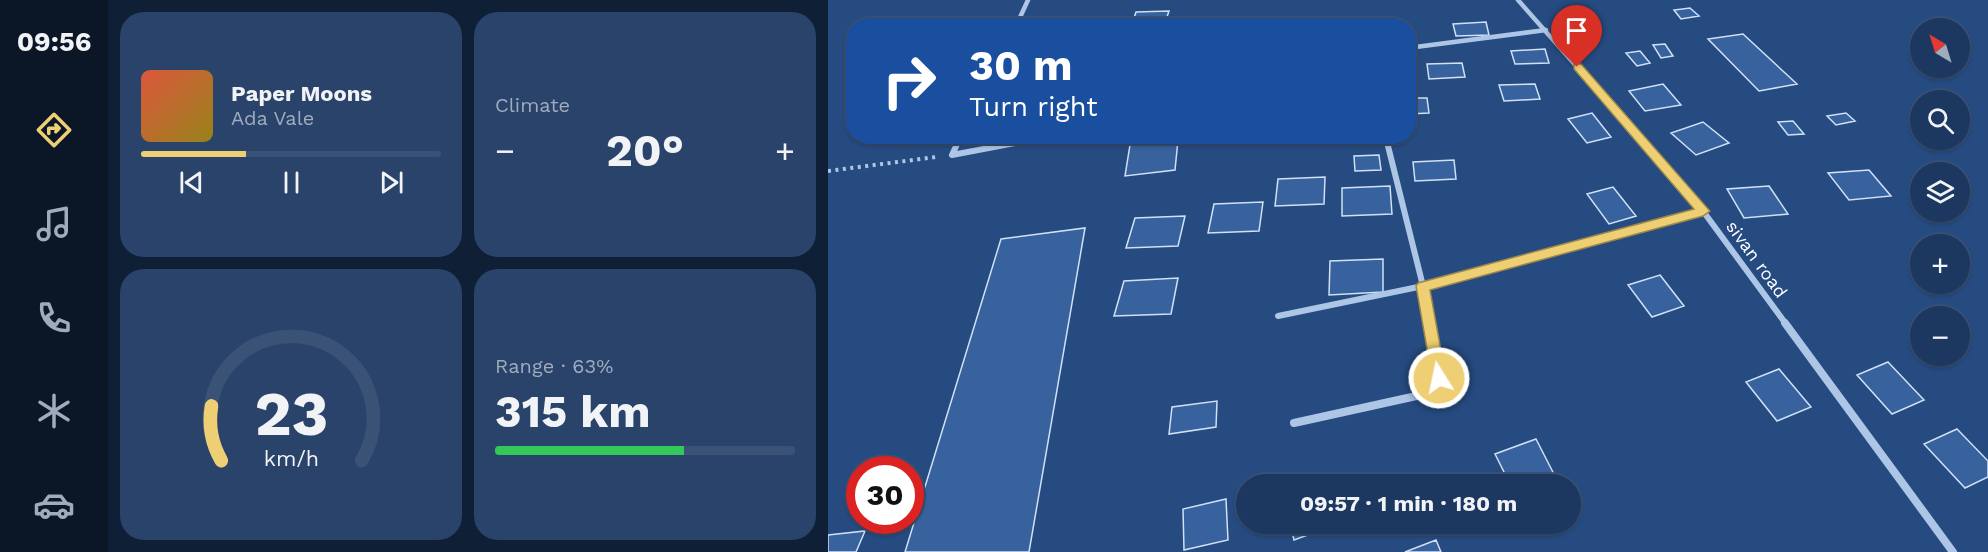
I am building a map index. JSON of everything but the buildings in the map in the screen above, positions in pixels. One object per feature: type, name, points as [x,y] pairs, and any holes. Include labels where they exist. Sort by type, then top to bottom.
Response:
[{"type":"street","points":[[1020,18],[1028,0]]},
{"type":"street","name":"sivan road","points":[[1518,0],[1703,211],[1953,552]]},
{"type":"street","points":[[1416,47],[1546,30]]},
{"type":"street","points":[[952,155],[957,144]]},
{"type":"street","points":[[952,155],[1010,144]]},
{"type":"street","points":[[1294,423],[1430,393],[1439,378],[1423,286],[1387,144]]},
{"type":"street","points":[[1278,316],[1423,286],[1703,211]]},
{"type":"path","points":[[828,171],[952,155]]},
{"type":"route","points":[[1439,378],[1423,286],[1703,211],[1577,67]]}]
